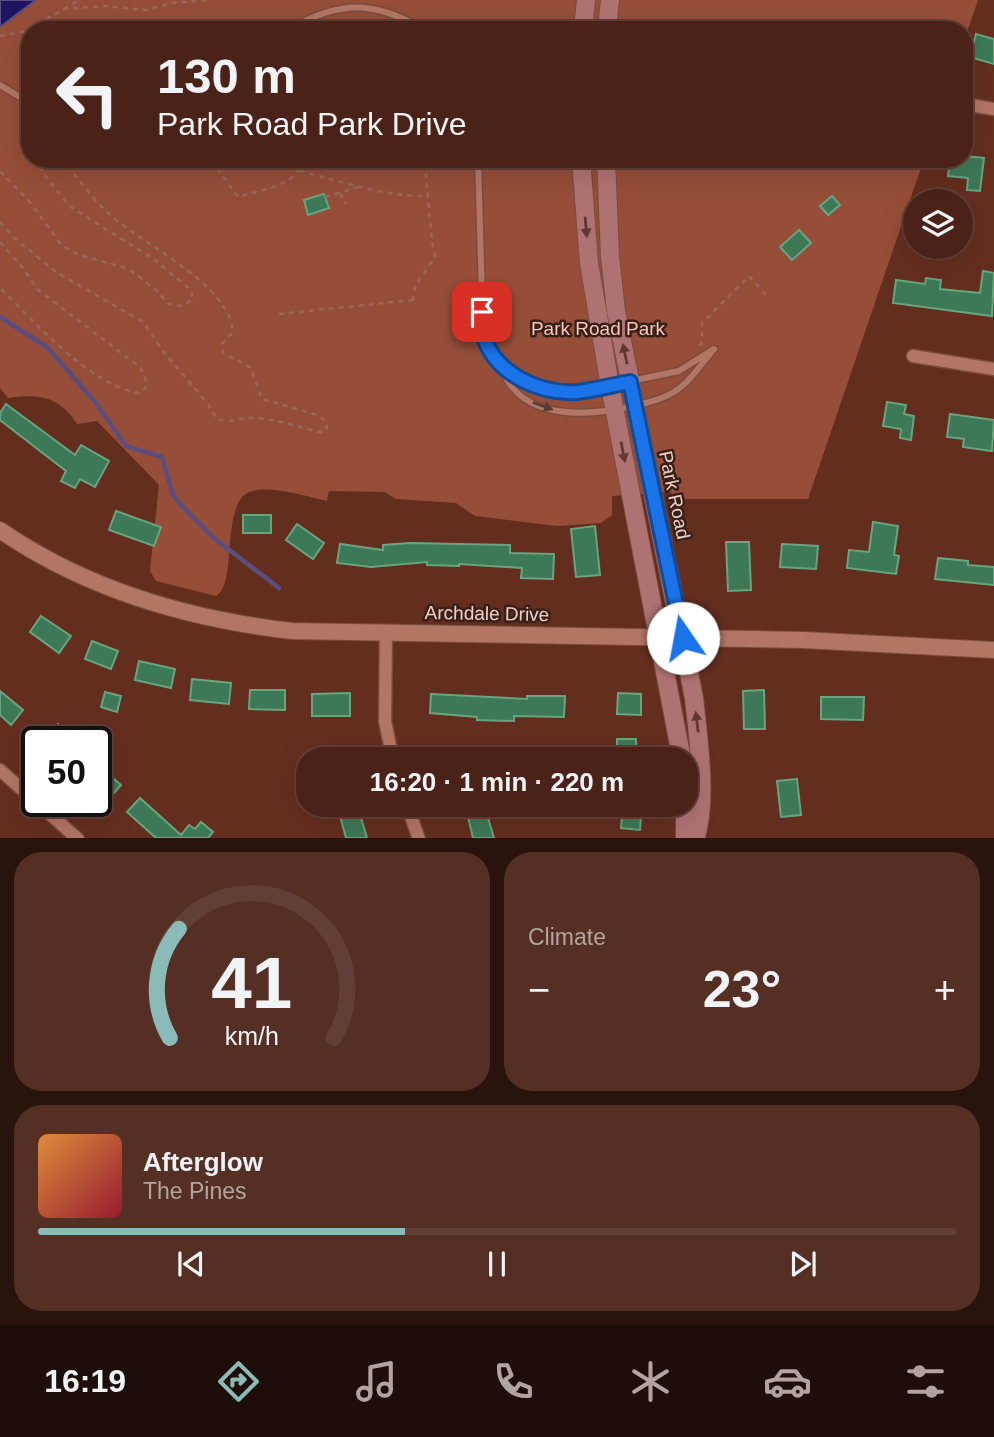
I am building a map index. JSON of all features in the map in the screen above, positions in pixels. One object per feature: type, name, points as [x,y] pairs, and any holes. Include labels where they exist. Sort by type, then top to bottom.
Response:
[{"type":"main road","points":[[584,21],[586,0]]},
{"type":"main road","points":[[608,21],[610,0]]},
{"type":"main road","points":[[582,168],[589,263],[614,409],[680,747]]},
{"type":"main road","name":"Park Road","points":[[606,168],[610,256],[616,311],[683,638],[699,745],[700,796],[695,838]]},
{"type":"main road","points":[[685,817],[685,838]]},
{"type":"street","points":[[973,106],[994,109]]},
{"type":"street","points":[[913,356],[994,369]]},
{"type":"street","name":"Archdale Drive","points":[[0,530],[76,573],[122,593],[164,607],[247,626],[292,631],[803,640],[994,650]]},
{"type":"street","points":[[386,632],[385,721],[390,747]]},
{"type":"street","points":[[0,771],[78,838]]},
{"type":"street","points":[[411,817],[419,838]]},
{"type":"lane","points":[[304,21],[325,9],[350,5],[383,8],[408,21]]},
{"type":"lane","points":[[0,85],[21,98]]},
{"type":"lane","points":[[478,168],[484,338],[512,387],[536,404],[571,412],[614,409],[657,400],[680,387],[714,349],[679,372],[577,392],[539,388],[519,378],[497,359]]},
{"type":"path","points":[[43,21],[79,0]]},
{"type":"path","points":[[63,9],[104,6],[146,10],[172,3],[206,0]]},
{"type":"path","points":[[0,36],[21,32]]},
{"type":"path","points":[[0,171],[30,202],[60,243],[72,251],[129,269],[169,304],[182,306],[192,300],[192,291],[154,259],[69,206],[42,172],[42,168]]},
{"type":"path","points":[[0,222],[13,237],[56,272],[143,322],[217,419],[236,422],[251,418],[321,432],[327,429],[326,421],[317,415],[261,398],[250,368],[223,353],[222,344],[232,333],[232,323],[205,286],[102,208],[68,168]]},
{"type":"path","points":[[217,168],[239,197],[283,183],[301,168]]},
{"type":"path","points":[[279,314],[413,300],[415,286],[435,257],[425,168]]},
{"type":"path","points":[[300,171],[361,186],[428,196]]},
{"type":"path","points":[[325,197],[361,186]]},
{"type":"path","points":[[340,193],[346,204]]},
{"type":"path","points":[[0,242],[37,289],[141,368],[147,384],[145,389],[139,393],[125,391],[80,364],[0,288]]},
{"type":"path","points":[[749,276],[766,295]]},
{"type":"path","points":[[698,348],[702,341],[701,327],[705,318],[745,280]]},
{"type":"green space","name":"Park Road Park","points":[[0,0],[978,0],[971,21],[21,21],[21,168],[921,168],[914,189],[903,189],[903,221],[808,499],[673,499],[671,492],[612,496],[612,515],[601,523],[557,526],[475,516],[456,503],[396,499],[385,492],[329,491],[327,501],[283,491],[259,490],[249,492],[238,503],[233,521],[226,579],[216,596],[156,581],[150,571],[159,485],[97,421],[77,424],[64,408],[48,399],[29,396],[8,398],[0,388]]},
{"type":"shaded area","points":[[0,0],[36,0],[0,27]]},
{"type":"building","points":[[976,34],[994,39],[994,64],[973,58]]},
{"type":"building","points":[[973,157],[984,158],[980,191],[967,189],[968,178],[948,176],[949,168],[973,168]]},
{"type":"building","points":[[324,194],[329,208],[308,215],[304,200]]},
{"type":"building","points":[[832,196],[840,205],[828,215],[820,206]]},
{"type":"building","points":[[799,230],[811,243],[792,260],[780,247]]},
{"type":"building","points":[[983,271],[994,273],[992,316],[893,303],[896,280],[925,284],[926,278],[941,280],[940,289],[980,293]]},
{"type":"building","points":[[887,402],[906,405],[904,414],[914,416],[911,440],[900,438],[901,429],[883,426]]},
{"type":"building","points":[[6,404],[75,455],[81,445],[109,461],[95,487],[80,479],[75,488],[61,481],[66,471],[0,420],[0,413]]},
{"type":"building","points":[[950,414],[994,420],[992,451],[963,447],[964,439],[947,437]]},
{"type":"building","points":[[116,511],[161,527],[154,546],[109,530]]},
{"type":"building","points":[[243,515],[271,515],[271,533],[243,533]]},
{"type":"building","points":[[873,522],[898,526],[894,555],[899,556],[896,574],[847,568],[849,550],[869,552]]},
{"type":"building","points":[[297,524],[324,543],[313,559],[286,540]]},
{"type":"building","points":[[595,526],[600,575],[576,577],[571,529]]},
{"type":"building","points":[[726,542],[749,542],[751,590],[728,591]]},
{"type":"building","points":[[340,544],[383,550],[383,545],[510,545],[510,553],[554,554],[553,579],[521,578],[522,568],[427,565],[427,562],[371,567],[337,563]]},
{"type":"building","points":[[782,544],[818,546],[816,569],[780,567]]},
{"type":"building","points":[[938,558],[968,561],[968,565],[994,567],[994,585],[935,579]]},
{"type":"building","points":[[41,616],[71,636],[59,653],[30,632]]},
{"type":"building","points":[[92,641],[118,651],[111,669],[85,659]]},
{"type":"building","points":[[139,661],[175,669],[171,688],[135,680]]},
{"type":"building","points":[[192,679],[231,683],[229,704],[190,700]]},
{"type":"building","points":[[250,690],[285,690],[285,710],[249,709]]},
{"type":"building","points":[[764,690],[765,729],[744,729],[743,691]]},
{"type":"building","points":[[0,691],[23,710],[11,725],[0,715]]},
{"type":"building","points":[[105,692],[121,696],[117,712],[101,707]]},
{"type":"building","points":[[350,693],[350,716],[312,716],[312,694]]},
{"type":"building","points":[[618,693],[641,694],[641,715],[617,714]]},
{"type":"building","points":[[431,694],[527,699],[527,696],[565,696],[564,717],[514,716],[514,721],[477,720],[477,717],[430,713]]},
{"type":"building","points":[[821,697],[864,697],[863,720],[821,719]]},
{"type":"building","points":[[617,739],[636,739],[636,747],[617,747]]},
{"type":"building","points":[[112,777],[121,785],[112,795]]},
{"type":"building","points":[[797,779],[801,815],[781,817],[777,781]]},
{"type":"building","points":[[140,798],[181,835],[189,825],[195,829],[201,822],[213,832],[208,838],[156,838],[127,812]]},
{"type":"building","points":[[340,817],[361,817],[367,838],[346,838]]},
{"type":"building","points":[[468,817],[488,817],[494,838],[473,838]]},
{"type":"building","points":[[622,817],[641,817],[640,830],[621,828]]},
{"type":"waterway","points":[[0,317],[48,348],[96,403],[126,446],[162,457],[173,495],[180,504],[215,539],[279,588]]},
{"type":"route","points":[[482,312],[484,338],[492,352],[512,374],[532,385],[577,392],[630,382],[683,638]]}]
